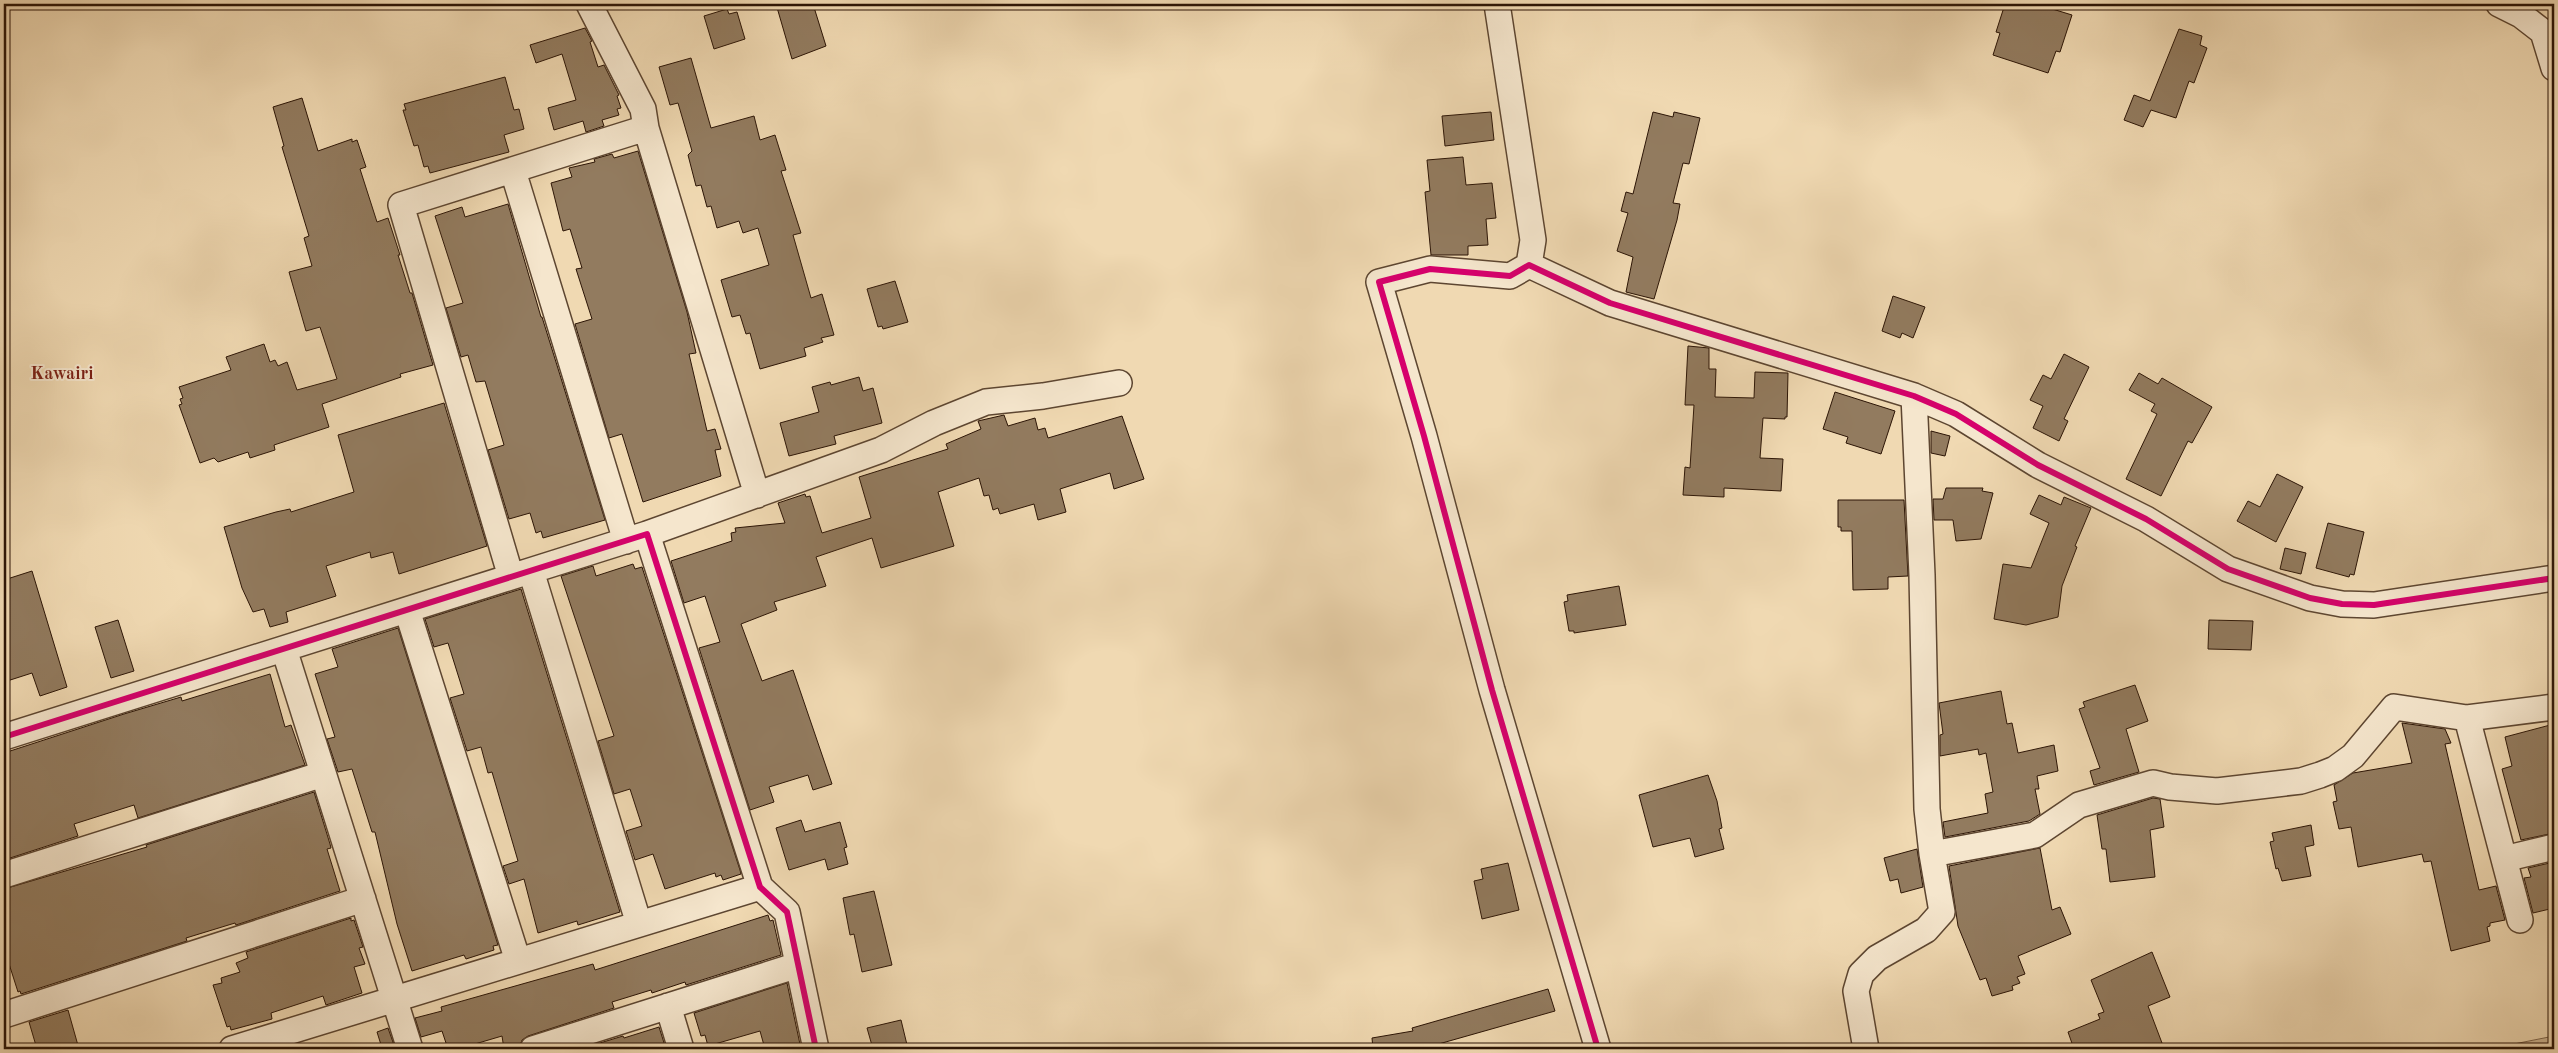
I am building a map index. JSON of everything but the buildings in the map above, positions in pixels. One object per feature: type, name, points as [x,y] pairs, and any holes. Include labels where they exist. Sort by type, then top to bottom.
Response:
[{"type":"street","points":[[589,4],[643,109],[646,128],[758,495]]},
{"type":"street","points":[[1497,4],[1533,240],[1529,265]]},
{"type":"street","points":[[2499,4],[2521,15],[2543,32],[2554,68]]},
{"type":"street","points":[[639,924],[521,574],[401,205],[646,128]]},
{"type":"street","points":[[513,170],[637,537],[760,887],[787,912],[816,1049]]},
{"type":"street","points":[[1529,265],[1610,303],[1914,396],[1956,414],[2038,465],[2146,519],[2228,569],[2310,598],[2342,604],[2374,605],[2554,578]]},
{"type":"street","points":[[1529,265],[1510,276],[1430,269],[1379,282],[1424,436],[1492,690],[1598,1049]]},
{"type":"street","points":[[4,737],[637,537],[882,450],[934,423],[986,402],[1043,396],[1119,383]]},
{"type":"street","points":[[1866,1049],[1856,991],[1861,974],[1877,958],[1926,930],[1942,912],[1932,854],[1927,809],[1922,575],[1914,396]]},
{"type":"street","points":[[406,610],[518,961]]},
{"type":"street","points":[[284,649],[410,1049]]},
{"type":"street","points":[[1932,854],[2035,835],[2079,805],[2153,783],[2170,787],[2217,791],[2301,781],[2320,775],[2336,769],[2353,756],[2394,707],[2467,718],[2487,718],[2554,707]]},
{"type":"street","points":[[2467,718],[2520,920]]},
{"type":"street","points":[[4,875],[323,774]]},
{"type":"street","points":[[2504,859],[2554,848]]},
{"type":"street","points":[[232,1049],[760,887]]},
{"type":"street","points":[[4,1015],[363,899]]},
{"type":"street","points":[[540,1048],[798,965]]},
{"type":"street","points":[[668,1006],[681,1049]]},
{"type":"shaded area","points":[[2554,1036],[2554,1049],[2496,1049],[2499,1047]]},
{"type":"cycle path","points":[[1598,1049],[1492,690],[1424,436],[1379,282],[1430,269],[1510,276],[1529,265],[1610,303],[1914,396],[1956,414],[2038,465],[2146,519],[2228,569],[2310,598],[2342,604],[2374,605],[2554,578]]},
{"type":"cycle path","points":[[4,737],[647,534],[760,887],[787,912],[816,1049]]},
{"type":"district","name":"Kawairi","points":[[62,374]]}]
